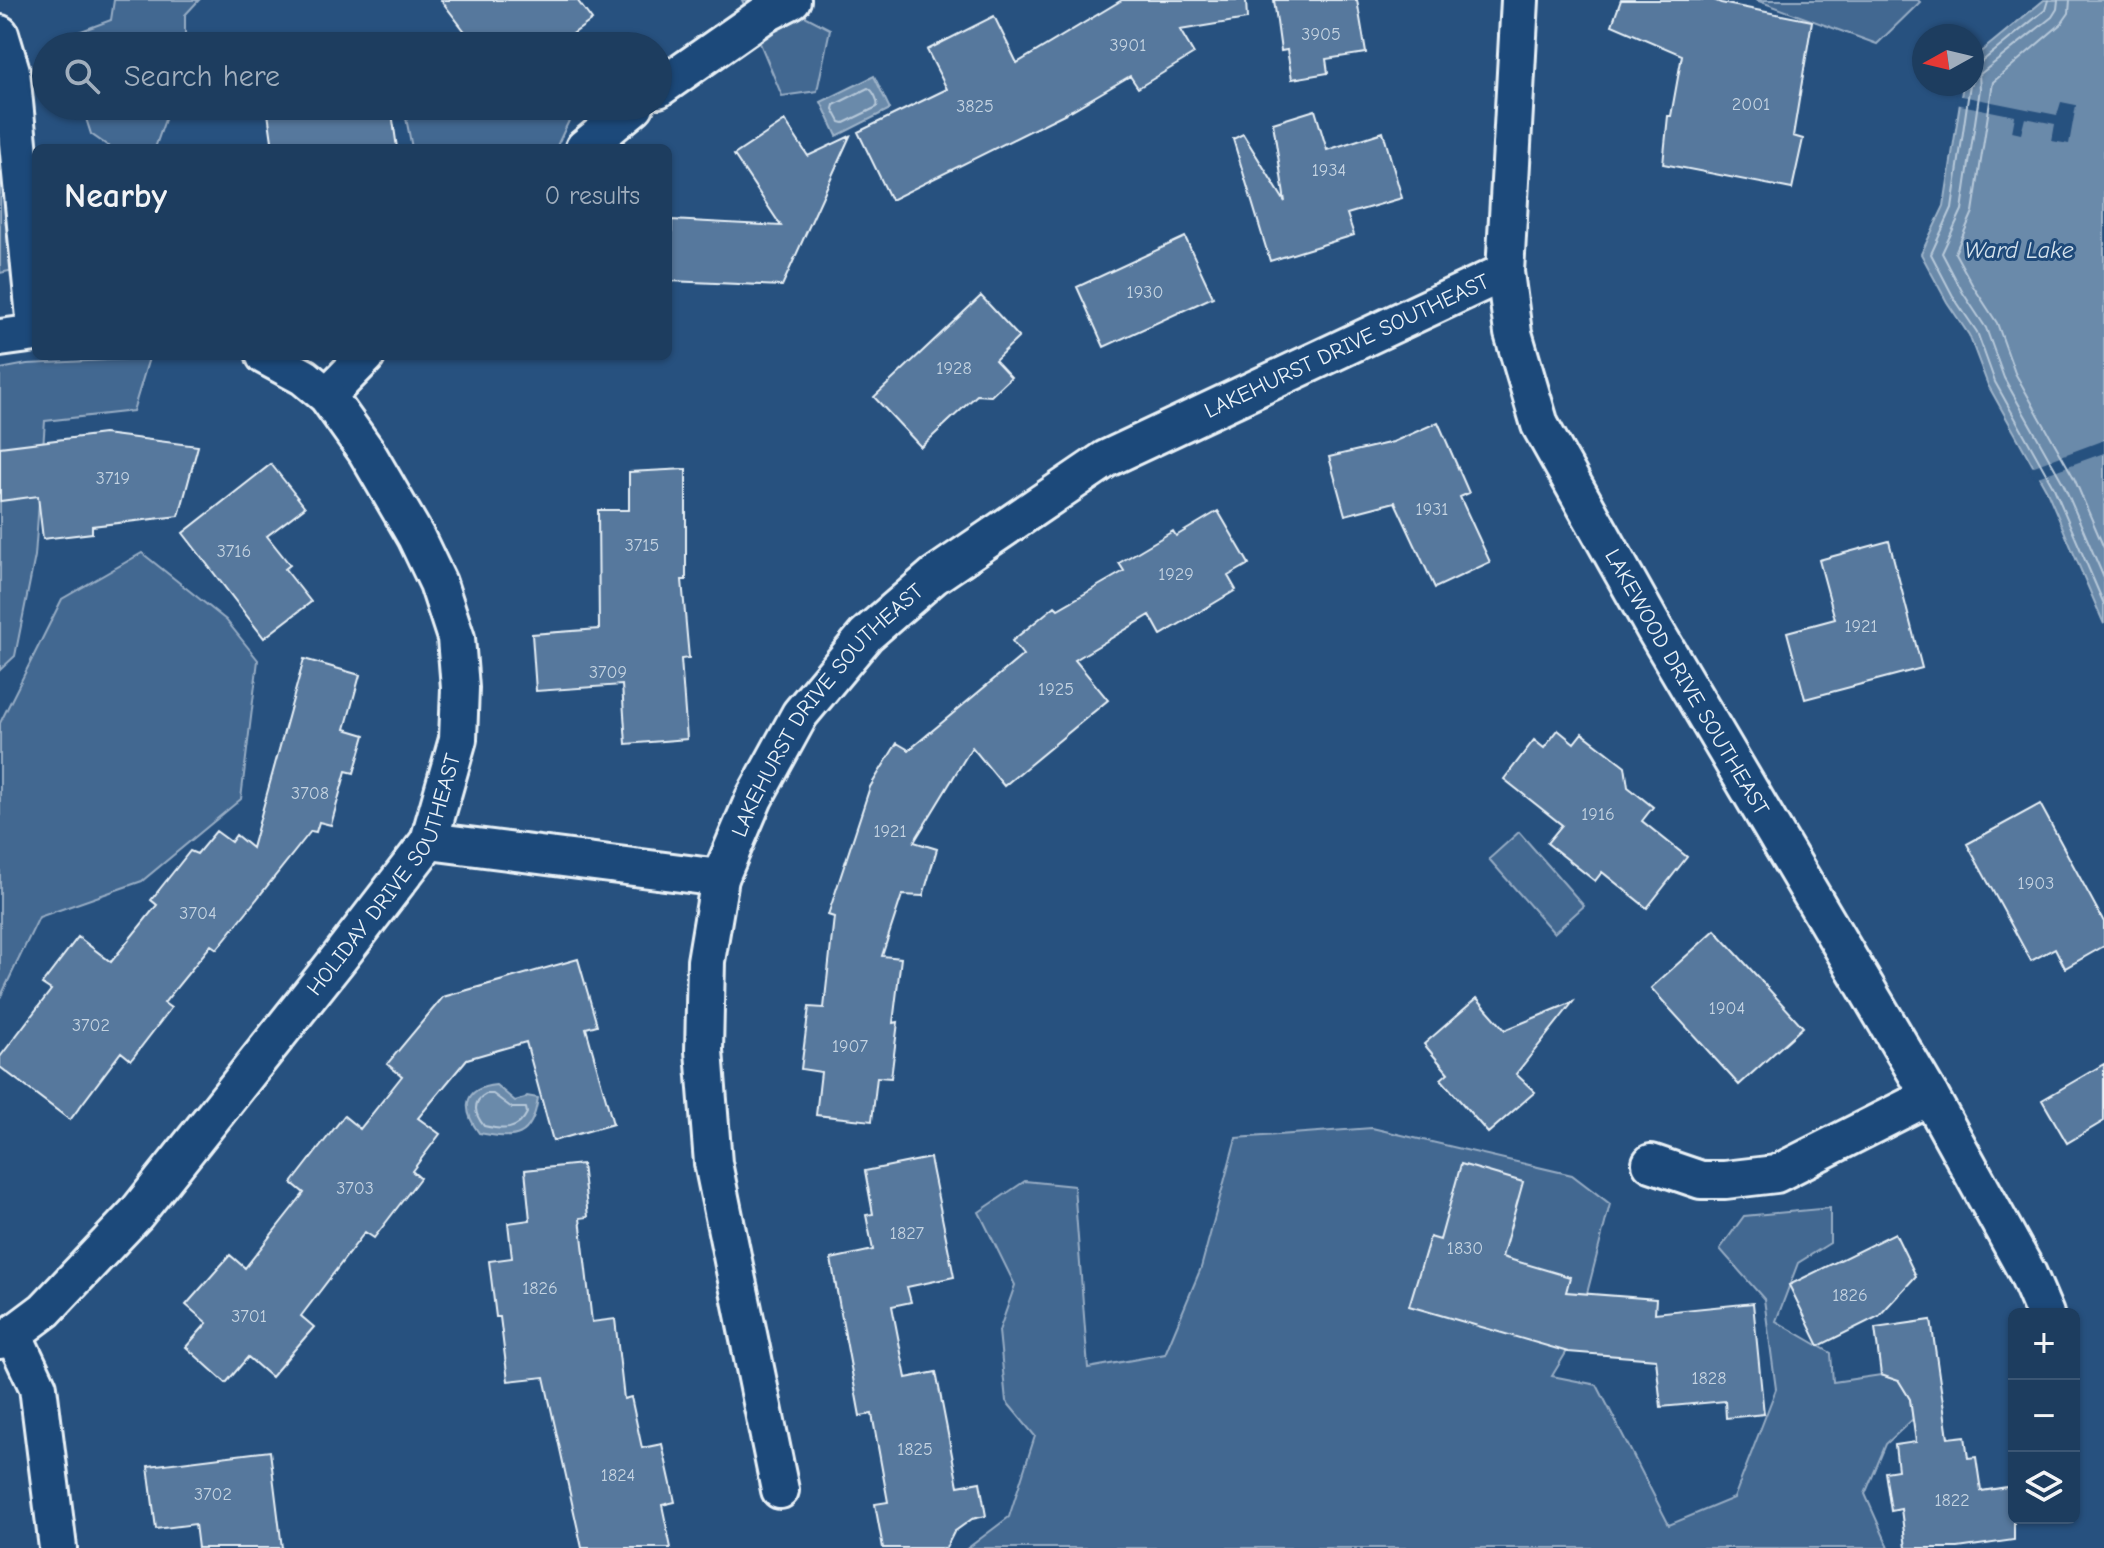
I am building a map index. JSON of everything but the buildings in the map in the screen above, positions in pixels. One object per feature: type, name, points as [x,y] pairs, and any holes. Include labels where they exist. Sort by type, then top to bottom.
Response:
[{"type":"street","points":[[672,79],[765,14],[792,0]]},
{"type":"street","name":"LAKEWOOD DRIVE SOUTHEAST","points":[[1520,0],[1505,272],[1513,333],[1540,425],[1655,630],[1930,1096],[2028,1274],[2042,1308]]},
{"type":"street","points":[[0,34],[11,71],[32,289]]},
{"type":"street","points":[[589,144],[618,120]]},
{"type":"street","name":"LAKEHURST DRIVE SOUTHEAST","points":[[780,1490],[713,1163],[704,1051],[706,961],[720,878],[754,798],[800,714],[866,635],[934,576],[1106,459],[1505,272]]},
{"type":"street","points":[[0,338],[32,331]]},
{"type":"street","name":"HOLIDAY DRIVE SOUTHEAST","points":[[6,1337],[45,1310],[136,1214],[429,841],[458,739],[460,688],[456,638],[438,583],[416,537],[366,451],[327,396],[304,377],[272,360]]},
{"type":"street","points":[[327,396],[362,360]]},
{"type":"street","points":[[429,841],[720,878]]},
{"type":"street","points":[[1651,1163],[1701,1180],[1776,1174],[1930,1096]]},
{"type":"street","points":[[6,1337],[38,1387],[58,1548]]},
{"type":"shaded area","points":[[114,0],[199,0],[185,15],[185,32],[79,32],[111,20]]},
{"type":"shaded area","points":[[742,0],[800,0],[797,12],[830,29],[817,91],[782,96]]},
{"type":"shaded area","points":[[1756,0],[1918,0],[1920,2],[1877,44]]},
{"type":"shaded area","points":[[86,120],[165,120],[156,144],[105,144],[91,134]]},
{"type":"shaded area","points":[[406,120],[569,120],[558,144],[411,144]]},
{"type":"shaded area","points":[[32,167],[32,266],[0,273],[0,173]]},
{"type":"shaded area","points":[[148,360],[133,411],[45,421],[35,556],[15,656],[0,670],[0,369],[27,364]]},
{"type":"shaded area","points":[[142,553],[226,620],[258,660],[241,799],[142,881],[39,917],[0,998],[0,723],[62,599]]},
{"type":"shaded area","points":[[1519,832],[1584,906],[1554,933],[1489,859]]},
{"type":"shaded area","points":[[1372,1128],[1572,1175],[1610,1204],[1576,1336],[1552,1376],[1597,1385],[1669,1525],[1734,1498],[1776,1389],[1764,1299],[1720,1249],[1744,1216],[1830,1208],[1830,1243],[1798,1263],[1776,1321],[1831,1353],[1833,1382],[1881,1375],[1899,1381],[1910,1399],[1913,1419],[1886,1444],[1865,1494],[1889,1548],[968,1548],[1009,1517],[1035,1436],[1006,1401],[999,1331],[1015,1285],[979,1212],[1025,1181],[1074,1186],[1088,1368],[1165,1354],[1201,1268],[1236,1138]]},
{"type":"water","name":"Ward Lake","points":[[2044,0],[2104,0],[2104,624],[2047,491],[1988,385],[1969,335],[1921,254],[1944,206],[1961,96],[1984,96],[1984,49]]},
{"type":"water","points":[[874,76],[890,109],[837,136],[821,102]]},
{"type":"water","points":[[496,1085],[515,1101],[527,1096],[538,1098],[531,1122],[520,1134],[503,1136],[479,1133],[473,1124],[468,1108],[471,1095]]},
{"type":"pier","points":[[1957,96],[1962,96],[2057,115],[2061,102],[2076,105],[2069,144],[2052,141],[2055,124],[2025,118],[2021,134],[2012,132],[2015,116],[1956,104]]},
{"type":"pier","points":[[2104,440],[2104,453],[2035,478],[2029,468]]}]
